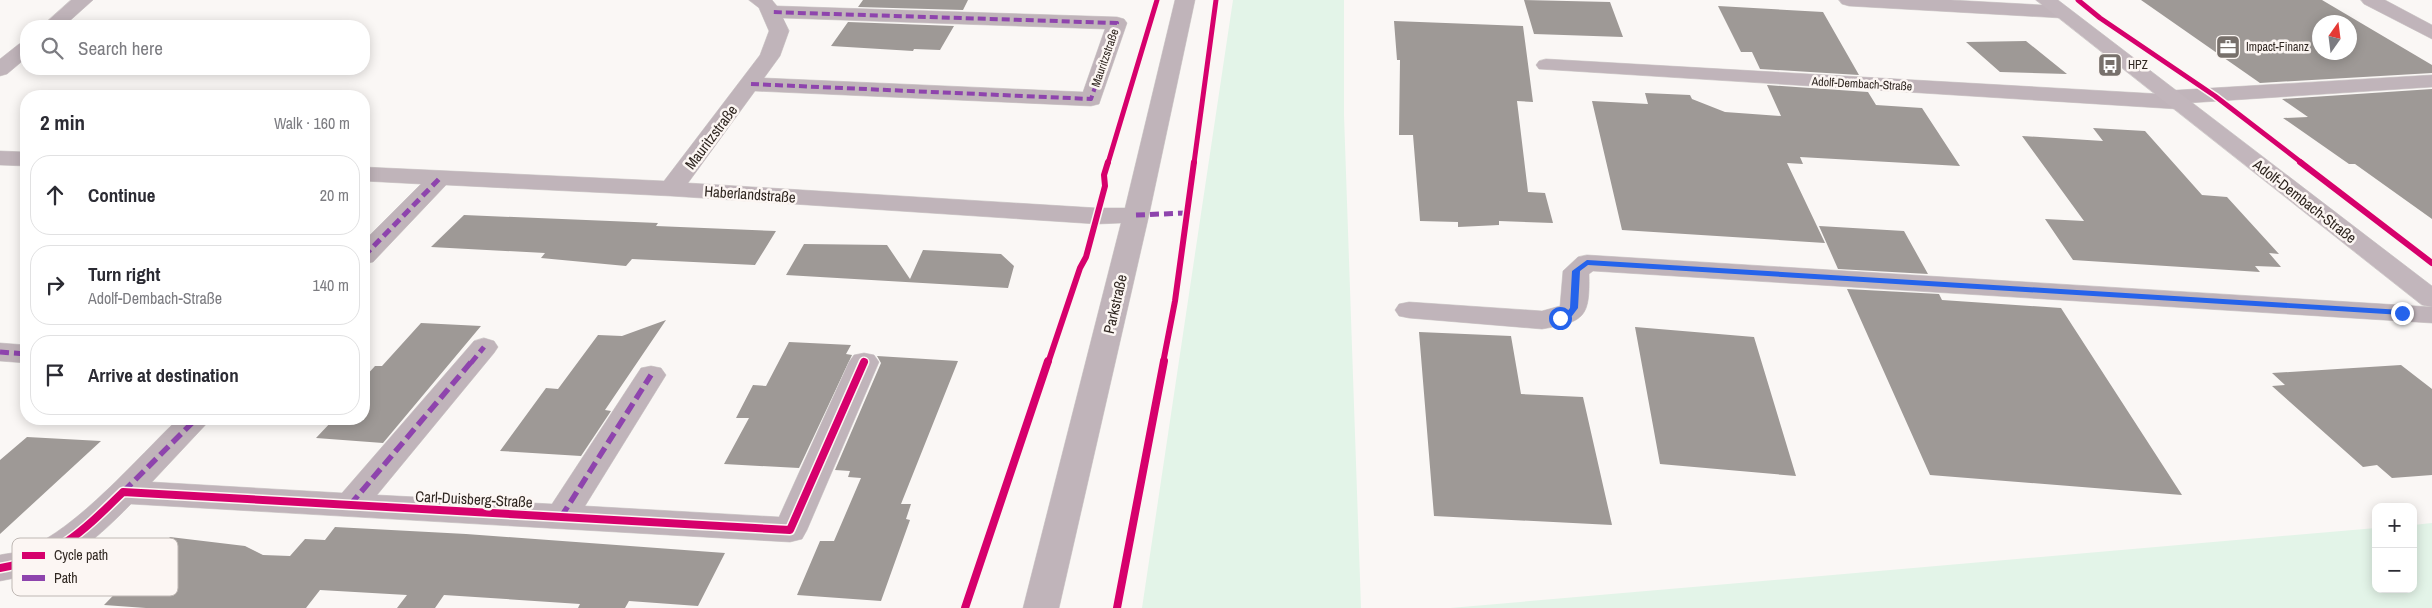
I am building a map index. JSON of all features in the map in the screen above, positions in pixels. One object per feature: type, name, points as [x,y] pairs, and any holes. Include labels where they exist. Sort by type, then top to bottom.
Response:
[{"type":"main road","name":"Adolf-Dembach-Straße","points":[[2053,6],[2432,299]]},
{"type":"street","points":[[59,20],[83,0]]},
{"type":"street","name":"Parkstraße","points":[[1041,608],[1136,215],[1185,0]]},
{"type":"street","name":"Adolf-Dembach-Straße","points":[[1849,0],[2053,6]]},
{"type":"street","points":[[2370,0],[2432,33]]},
{"type":"street","name":"Mauritzstraße","points":[[671,189],[770,56],[780,31],[770,4],[1117,23],[1091,99],[751,84]]},
{"type":"street","points":[[0,70],[20,53]]},
{"type":"street","name":"Adolf-Dembach-Straße","points":[[1546,65],[2174,99]]},
{"type":"street","points":[[2174,99],[2432,81]]},
{"type":"street","points":[[0,158],[20,159]]},
{"type":"street","name":"Haberlandstraße","points":[[370,174],[671,189],[1097,216],[1136,215]]},
{"type":"street","points":[[370,250],[441,178]]},
{"type":"street","points":[[1409,310],[1542,320],[1560,318],[1570,314],[1574,308],[1576,271],[1587,263],[2432,315]]},
{"type":"street","points":[[350,505],[484,347]]},
{"type":"street","points":[[0,352],[20,354]]},
{"type":"street","name":"Carl-Duisberg-Straße","points":[[123,492],[790,530],[864,362]]},
{"type":"street","points":[[561,517],[651,375]]},
{"type":"street","points":[[75,538],[190,425]]},
{"type":"green space","points":[[1233,0],[1344,0],[1344,115],[1361,608],[1142,608]]},
{"type":"green space","points":[[2432,523],[2432,608],[1450,608],[2372,528],[2372,593],[2417,593],[2417,525]]},
{"type":"building","points":[[863,0],[968,0],[963,10],[858,7]]},
{"type":"building","points":[[1524,0],[1610,2],[1623,37],[1534,34]]},
{"type":"building","points":[[2141,0],[2322,0],[2347,15],[2312,15],[2312,60],[2357,60],[2357,21],[2432,65],[2432,73],[2260,83]]},
{"type":"building","points":[[1718,6],[1823,12],[1859,75],[1760,69],[1752,52],[1741,52]]},
{"type":"building","points":[[1394,21],[1523,26],[1533,102],[1517,101],[1528,192],[1545,193],[1553,223],[1499,221],[1499,225],[1458,227],[1458,222],[1420,221],[1413,135],[1399,135],[1400,60],[1397,60]]},
{"type":"building","points":[[848,22],[954,26],[940,50],[914,49],[913,51],[831,46]]},
{"type":"building","points":[[2026,41],[2067,74],[2000,72],[1966,42]]},
{"type":"building","points":[[1767,85],[1868,92],[1876,105],[1922,108],[1960,166],[1800,157],[1803,164],[1787,163],[1825,243],[1622,230],[1592,101],[1648,104],[1645,93],[1690,95],[1692,99],[1725,112],[1781,116]]},
{"type":"building","points":[[2432,89],[2432,219],[2355,164],[2349,164],[2283,118],[2308,117],[2282,99]]},
{"type":"building","points":[[2093,128],[2145,131],[2202,195],[2227,197],[2279,254],[2269,253],[2281,267],[2255,266],[2260,272],[2073,260],[2045,219],[2084,221],[2022,136],[2103,141]]},
{"type":"building","points":[[464,215],[658,223],[656,226],[776,231],[755,265],[632,259],[626,266],[541,258],[545,253],[431,247]]},
{"type":"building","points":[[1819,226],[1904,231],[1928,274],[1838,269]]},
{"type":"building","points":[[804,244],[887,245],[910,279],[923,250],[1001,254],[1014,266],[1008,288],[786,275]]},
{"type":"building","points":[[1847,289],[1939,294],[1942,300],[2061,308],[2182,495],[1930,475]]},
{"type":"building","points":[[666,320],[605,410],[611,411],[581,456],[500,451],[546,388],[558,389],[598,335],[622,336]]},
{"type":"building","points":[[421,323],[481,326],[383,443],[316,438],[328,425],[370,425],[370,371],[375,366],[382,366]]},
{"type":"building","points":[[1635,327],[1754,337],[1796,476],[1660,464]]},
{"type":"building","points":[[1419,332],[1511,336],[1521,394],[1583,397],[1612,525],[1434,516]]},
{"type":"building","points":[[789,342],[851,345],[846,354],[852,355],[799,468],[724,464],[749,418],[736,418],[753,385],[766,386]]},
{"type":"building","points":[[877,356],[958,361],[901,504],[911,504],[906,519],[910,520],[881,601],[797,595],[820,541],[834,541],[861,478],[848,477],[850,471],[835,470],[881,363]]},
{"type":"building","points":[[2401,365],[2432,389],[2432,475],[2392,478],[2377,465],[2363,467],[2272,386],[2285,385],[2272,373]]},
{"type":"building","points":[[27,437],[101,441],[0,534],[0,460]]},
{"type":"building","points":[[335,527],[466,534],[725,553],[698,606],[629,601],[625,608],[578,608],[580,604],[444,595],[435,608],[397,608],[407,595],[320,590],[306,608],[146,608],[104,605],[113,596],[178,596],[178,538],[170,537],[245,546],[263,555],[290,556],[305,539],[325,540]]},
{"type":"marked path","points":[[751,84],[1091,99],[1117,23],[770,12]]},
{"type":"marked path","points":[[370,250],[441,177]]},
{"type":"marked path","points":[[1136,215],[1187,213]]},
{"type":"marked path","points":[[350,505],[484,347]]},
{"type":"marked path","points":[[0,352],[20,354]]},
{"type":"marked path","points":[[561,517],[651,375]]},
{"type":"marked path","points":[[123,492],[190,425]]},
{"type":"cycle path","points":[[965,608],[1080,268],[1086,257],[1105,186],[1104,175],[1157,0]]},
{"type":"cycle path","points":[[1117,608],[1175,301],[1216,0]]},
{"type":"cycle path","points":[[2078,0],[2100,18],[2215,96],[2432,263]]},
{"type":"cycle path","points":[[73,538],[96,519],[123,492],[790,530],[864,362]]},
{"type":"cycle path","points":[[0,568],[12,566]]},
{"type":"place","name":"Impact-Finanz","points":[[2228,47]]},
{"type":"place","name":"HPZ","points":[[2110,65]]},
{"type":"route","points":[[1560,318],[1570,314],[1574,308],[1576,271],[1580,266],[1587,263],[2402,313]]}]
